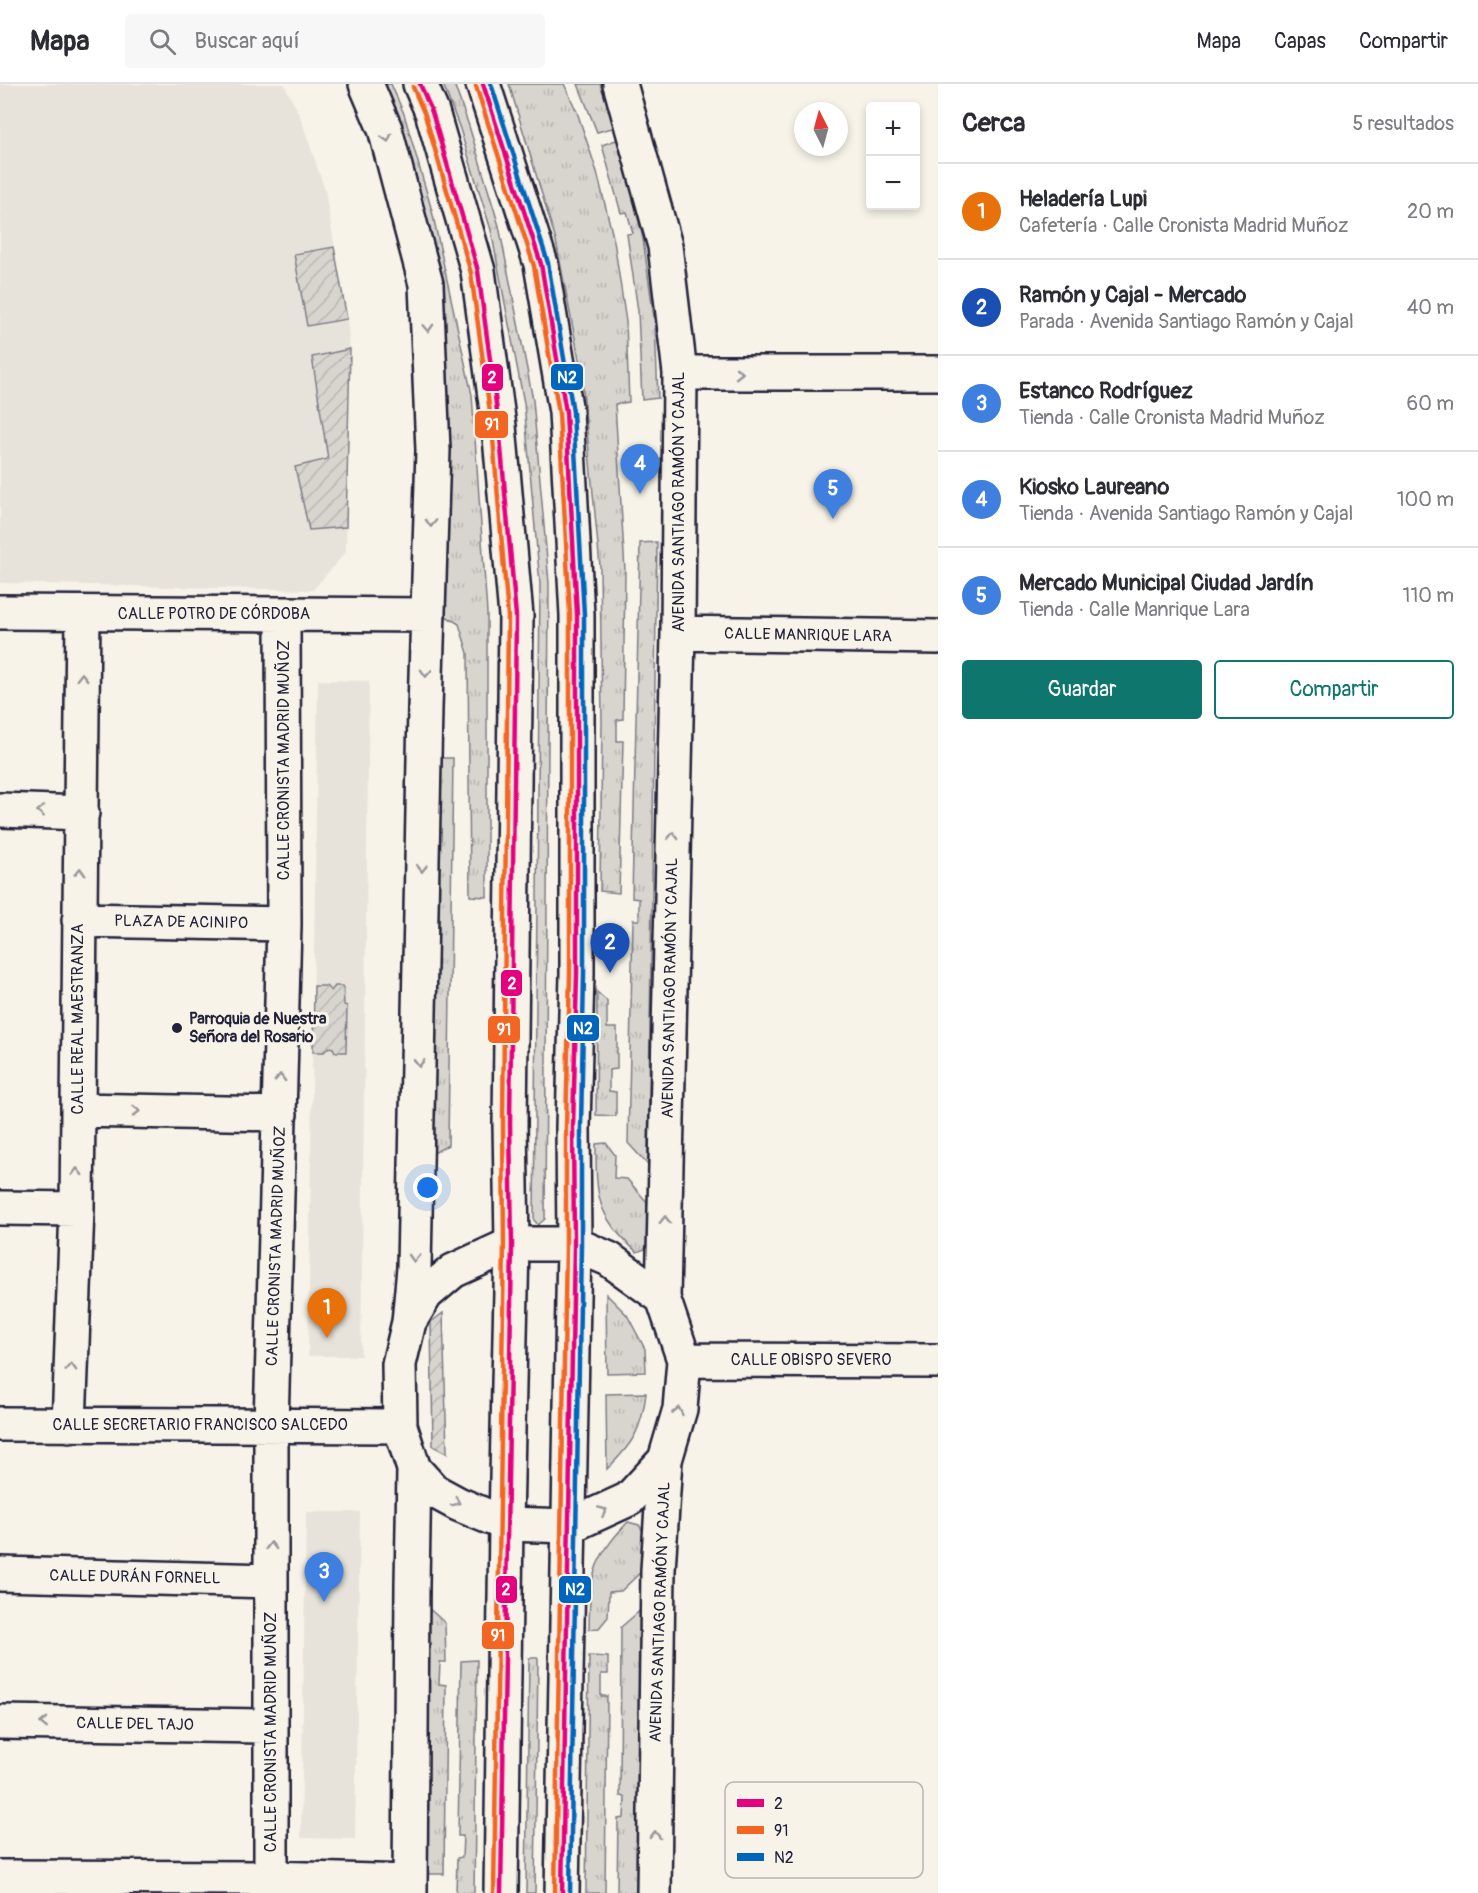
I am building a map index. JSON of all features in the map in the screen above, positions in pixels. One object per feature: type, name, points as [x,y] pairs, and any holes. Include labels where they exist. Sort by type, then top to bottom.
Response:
[{"type":"street","points":[[0,1877],[33,1885],[271,1878],[410,1887],[414,1469],[400,1426],[399,1364],[409,1322],[414,1268],[433,450],[426,284],[385,129],[366,84]]},
{"type":"street","points":[[420,84],[432,112],[478,271],[499,426],[516,616],[510,1124],[512,1244],[501,1893]]},
{"type":"street","points":[[483,84],[541,264],[566,412],[577,615],[574,1244],[562,1893]]},
{"type":"street","name":"AVENIDA SANTIAGO RAMÓN Y CAJAL","points":[[620,84],[665,246],[680,373],[678,633],[663,1298],[684,1360],[680,1409],[665,1460],[658,1570],[654,1893]]},
{"type":"street","points":[[680,373],[938,374]]},
{"type":"street","name":"CALLE POTRO DE CÓRDOBA","points":[[0,612],[428,615]]},
{"type":"street","name":"CALLE REAL MAESTRANZA","points":[[69,1425],[77,1209],[83,613]]},
{"type":"street","name":"CALLE CRONISTA MADRID MUÑOZ","points":[[271,1878],[271,1426],[284,924],[283,614]]},
{"type":"street","name":"CALLE MANRIQUE LARA","points":[[678,633],[938,637]]},
{"type":"street","points":[[0,810],[82,813]]},
{"type":"street","name":"PLAZA DE ACINIPO","points":[[79,920],[284,924]]},
{"type":"street","points":[[78,1110],[280,1114]]},
{"type":"street","points":[[0,1208],[77,1209]]},
{"type":"street","points":[[409,1322],[426,1294],[453,1271],[512,1244],[574,1244],[609,1259],[663,1298]]},
{"type":"street","name":"CALLE OBISPO SEVERO","points":[[684,1360],[938,1361]]},
{"type":"street","name":"CALLE SECRETARIO FRANCISCO SALCEDO","points":[[0,1424],[400,1426]]},
{"type":"street","points":[[414,1469],[434,1491],[458,1504],[506,1524],[570,1526],[629,1499],[665,1460]]},
{"type":"street","name":"CALLE DURÁN FORNELL","points":[[0,1574],[271,1581]]},
{"type":"street","name":"CALLE DEL TAJO","points":[[0,1722],[270,1726]]},
{"type":"shaded area","points":[[0,84],[284,84],[300,116],[325,190],[350,349],[346,552],[313,590],[0,583]]},
{"type":"shaded area","points":[[318,680],[369,681],[361,1356],[308,1356]]},
{"type":"shaded area","points":[[306,1512],[360,1512],[355,1839],[301,1838]]},
{"type":"green space","points":[[380,84],[391,84],[404,114],[432,211],[472,395],[487,613],[487,897],[470,896],[468,653],[459,624],[441,613],[442,391]]},
{"type":"green space","points":[[443,84],[454,84],[499,226],[533,400],[549,583],[545,1219],[538,1225],[534,1220],[540,584],[524,403],[491,230],[460,129]]},
{"type":"green space","points":[[509,84],[564,84],[577,112],[597,172],[614,241],[626,322],[629,402],[615,404],[625,571],[623,719],[617,720],[617,741],[623,741],[619,893],[600,891],[602,723],[600,566],[581,369],[556,241]]},
{"type":"green space","points":[[578,84],[600,84],[616,127],[597,132]]},
{"type":"green space","points":[[619,139],[643,239],[655,325],[658,398],[642,400],[638,311],[627,234],[633,233],[627,212],[621,213],[602,145]]},
{"type":"green space","points":[[334,247],[347,319],[307,326],[294,254]]},
{"type":"green space","points":[[350,349],[346,527],[309,530],[295,467],[328,459],[312,357]]},
{"type":"green space","points":[[657,542],[648,1165],[628,1143],[633,920],[639,920],[639,899],[632,898],[640,543]]},
{"type":"green space","points":[[436,758],[453,758],[448,1145],[432,1154]]},
{"type":"green space","points":[[314,986],[326,986],[331,991],[335,986],[343,986],[344,1005],[347,1006],[346,1052],[335,1052],[329,1047],[324,1052],[313,1052]]},
{"type":"green space","points":[[597,992],[607,1001],[607,1028],[617,1028],[617,1069],[609,1070],[609,1091],[616,1092],[616,1116],[596,1115]]},
{"type":"green space","points":[[606,1143],[615,1155],[614,1178],[627,1179],[647,1202],[647,1242],[645,1249],[637,1252],[613,1228],[601,1204],[598,1191],[596,1144]]},
{"type":"green space","points":[[606,1294],[627,1315],[645,1349],[646,1372],[607,1373]]},
{"type":"green space","points":[[443,1313],[448,1454],[433,1446],[431,1322]]},
{"type":"green space","points":[[646,1393],[642,1417],[635,1435],[624,1452],[607,1469],[606,1394]]},
{"type":"green space","points":[[628,1522],[639,1525],[643,1531],[642,1571],[621,1591],[609,1592],[608,1617],[599,1628],[589,1629],[590,1596],[595,1571],[606,1548]]},
{"type":"green space","points":[[425,1605],[445,1623],[446,1662],[440,1662],[439,1684],[446,1685],[444,1874],[421,1874]]},
{"type":"green space","points":[[642,1609],[638,1893],[617,1893],[618,1819],[624,1818],[625,1797],[620,1796],[621,1627]]},
{"type":"green space","points":[[589,1656],[608,1657],[608,1674],[601,1674],[601,1696],[607,1696],[605,1893],[586,1893]]},
{"type":"green space","points":[[529,1658],[538,1658],[535,1893],[526,1893]]},
{"type":"green space","points":[[477,1660],[474,1893],[456,1893],[457,1858],[462,1857],[463,1836],[458,1836],[461,1661]]},
{"type":"transit line","name":"2","points":[[420,84],[432,112],[478,271],[499,426],[516,616],[510,1124],[512,1244],[501,1893]]},
{"type":"transit line","name":"2","points":[[483,84],[541,264],[566,412],[577,615],[574,1244],[562,1893]]},
{"type":"transit line","name":"N2","points":[[491,84],[548,263],[573,412],[584,615],[584,974],[570,1893]]},
{"type":"transit line","name":"91","points":[[476,86],[534,266],[559,413],[570,615],[570,974],[555,1893]]},
{"type":"transit line","name":"91","points":[[413,87],[425,115],[471,273],[492,427],[508,616],[504,1244],[494,1893]]},
{"type":"place","name":"Kiosko Laureano","points":[[640,494]]},
{"type":"place","name":"Mercado Municipal Ciudad Jardín","points":[[833,519]]},
{"type":"place","name":"Ramón y Cajal - Mercado","points":[[610,973]]},
{"type":"place","name":"Parroquia de Nuestra Señora del Rosario","points":[[177,1028]]},
{"type":"place","name":"Heladería Lupi","points":[[327,1338]]},
{"type":"place","name":"Estanco Rodríguez","points":[[324,1602]]}]
